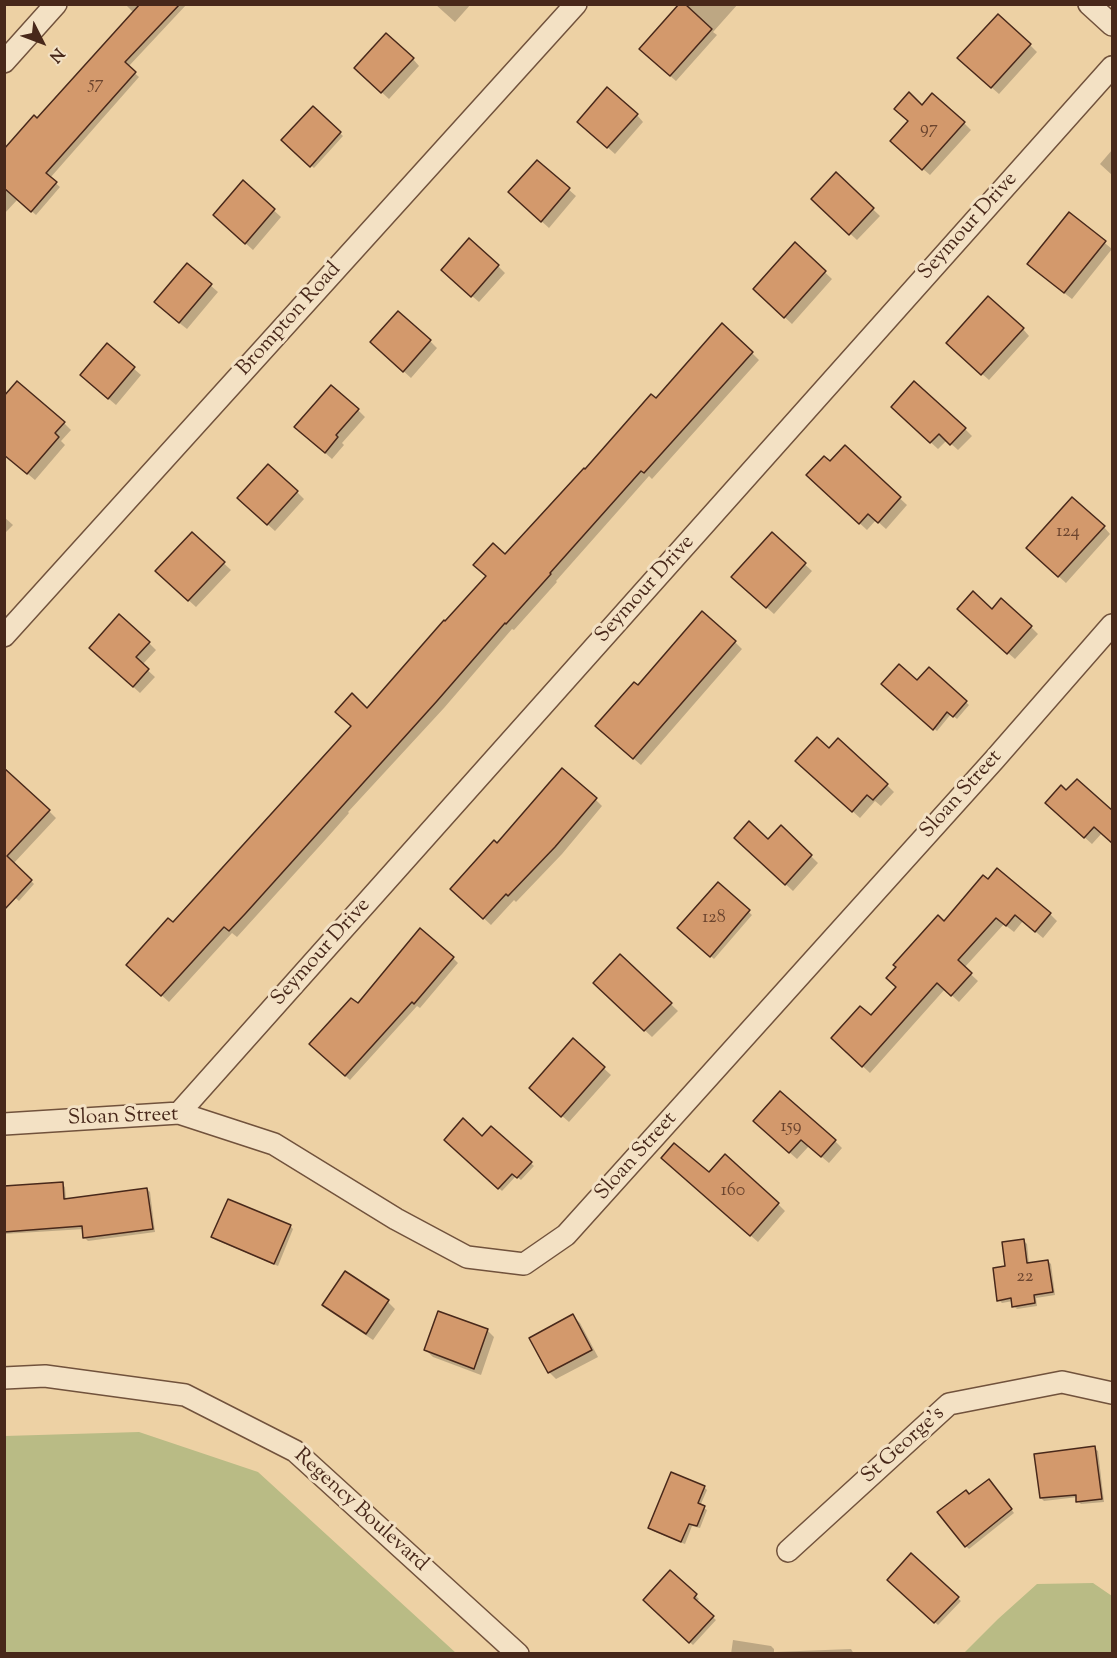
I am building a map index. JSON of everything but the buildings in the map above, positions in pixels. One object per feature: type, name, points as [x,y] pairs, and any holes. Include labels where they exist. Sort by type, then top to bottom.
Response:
[{"type":"street","points":[[4,62],[56,4]]},
{"type":"street","name":"Brompton Road","points":[[4,636],[576,4]]},
{"type":"street","points":[[1089,4],[1113,25]]},
{"type":"street","name":"Seymour Drive","points":[[179,1113],[1113,67]]},
{"type":"street","name":"Sloan Street","points":[[4,1124],[179,1113],[274,1144],[396,1219],[467,1257],[524,1264],[566,1235],[1113,625]]},
{"type":"street","name":"Regency Boulevard","points":[[4,1378],[45,1376],[185,1395],[295,1451],[518,1653]]},
{"type":"street","name":"St George's","points":[[788,1551],[950,1404],[1062,1382],[1113,1393]]},
{"type":"green space","points":[[139,1432],[258,1472],[456,1653],[5,1653],[5,1436]]},
{"type":"green space","points":[[1093,1583],[1112,1596],[1112,1653],[964,1653],[1037,1584]]}]
